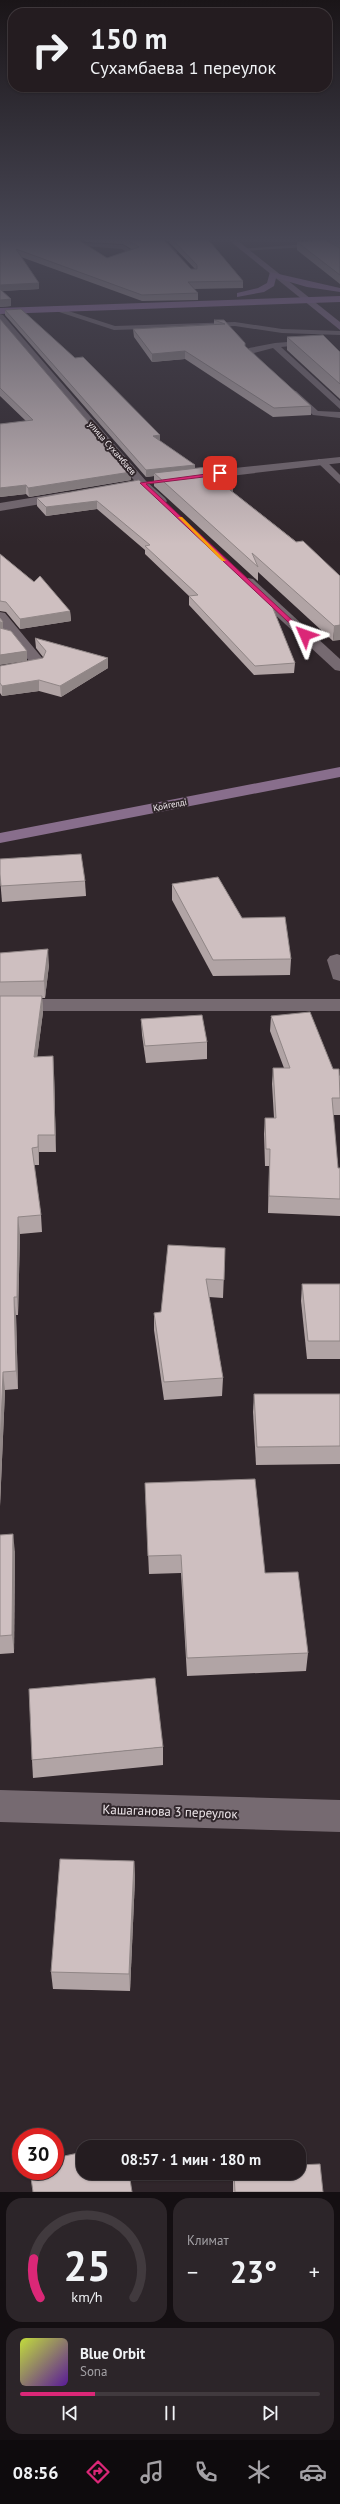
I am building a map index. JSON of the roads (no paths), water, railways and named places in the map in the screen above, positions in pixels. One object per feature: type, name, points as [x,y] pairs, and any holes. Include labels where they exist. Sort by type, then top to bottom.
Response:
[{"type":"street","name":"улица Сухамбаев","points":[[19,339],[142,483],[171,510]]},
{"type":"street","points":[[177,478],[340,460]]},
{"type":"street","points":[[126,486],[155,481]]},
{"type":"street","points":[[0,507],[79,494]]},
{"type":"street","points":[[241,575],[340,667]]},
{"type":"street","points":[[0,616],[38,662],[37,664],[0,671]]},
{"type":"street","name":"Қойгелді","points":[[0,838],[340,772]]},
{"type":"street","points":[[0,1006],[340,1005]]},
{"type":"street","name":"Кашаганова 3 переулок","points":[[0,1806],[340,1816]]},
{"type":"lane","points":[[269,372],[250,353],[252,350],[275,345],[340,340]]},
{"type":"lane","points":[[275,345],[340,406]]},
{"type":"lane","points":[[286,388],[316,413],[340,415]]},
{"type":"lane","points":[[321,462],[340,481]]}]
